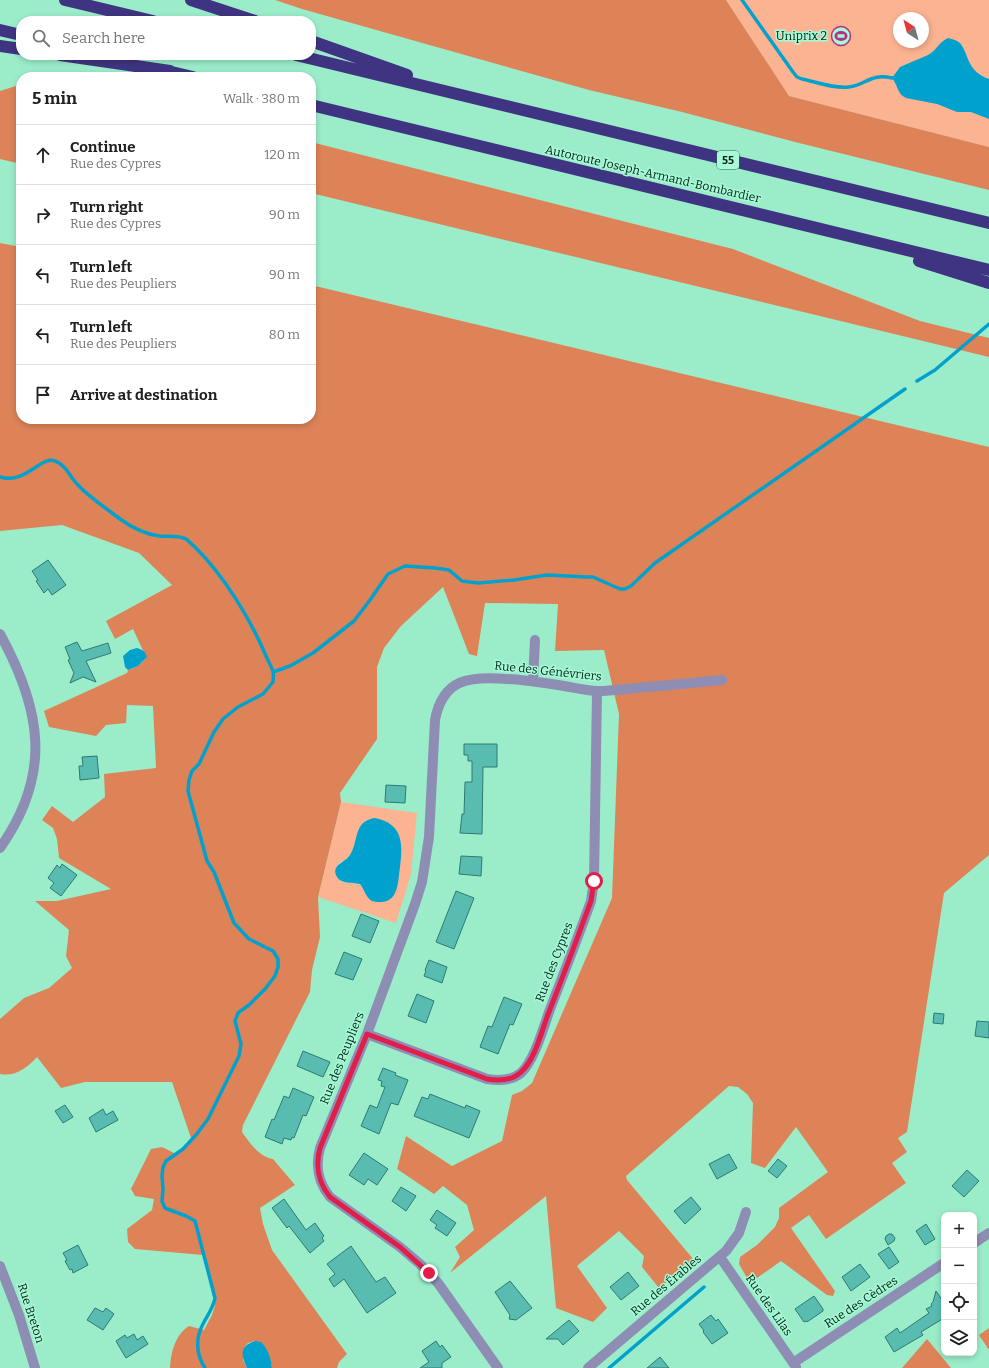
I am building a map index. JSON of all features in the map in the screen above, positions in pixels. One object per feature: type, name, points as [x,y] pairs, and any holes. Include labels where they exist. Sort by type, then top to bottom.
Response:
[{"type":"highway","points":[[65,0],[131,16]]},
{"type":"highway","points":[[191,0],[240,16]]},
{"type":"highway","points":[[0,30],[16,34]]},
{"type":"highway","points":[[316,43],[468,96]]},
{"type":"highway","points":[[0,46],[16,48]]},
{"type":"highway","points":[[94,60],[170,71]]},
{"type":"highway","points":[[124,60],[174,72]]},
{"type":"highway","points":[[316,60],[468,96]]},
{"type":"highway","name":"55","points":[[468,96],[989,223]]},
{"type":"highway","name":"Autoroute Joseph-Armand-Bombardier","points":[[316,106],[989,270]]},
{"type":"highway","points":[[829,231],[989,283]]},
{"type":"street","points":[[0,634],[12,656],[23,682],[34,719],[35,738],[34,764],[28,796],[11,831],[0,848]]},
{"type":"street","points":[[533,681],[535,640]]},
{"type":"street","name":"Rue des Génévriers","points":[[447,692],[455,685],[464,681],[485,677],[533,681],[597,691],[722,680]]},
{"type":"street","name":"Rue des Cypres","points":[[367,1034],[487,1079],[504,1081],[513,1078],[527,1067],[591,901],[594,881],[597,691]]},
{"type":"street","name":"Rue des Peupliers","points":[[447,692],[441,700],[435,720],[429,837],[422,882],[367,1034],[320,1148],[317,1164],[319,1179],[330,1197],[400,1247],[420,1264],[438,1284],[498,1368]]},
{"type":"street","name":"Rue des Érables","points":[[588,1368],[720,1257],[733,1243],[739,1233],[746,1212]]},
{"type":"street","points":[[977,1241],[989,1233]]},
{"type":"street","name":"Rue des Lilas","points":[[720,1257],[795,1365]]},
{"type":"street","name":"Rue des Cèdres","points":[[795,1365],[941,1265]]},
{"type":"street","name":"Rue Breton","points":[[0,1266],[17,1310],[35,1368]]},
{"type":"shaded area","points":[[275,0],[726,0],[789,96],[989,147],[989,190],[795,142],[682,112],[589,90],[302,9]]},
{"type":"shaded area","points":[[726,0],[989,0],[989,147],[789,96]]},
{"type":"shaded area","points":[[16,86],[16,163],[0,159],[0,91]]},
{"type":"shaded area","points":[[316,143],[733,249],[920,321],[989,338],[989,357],[316,194]]},
{"type":"shaded area","points":[[0,243],[16,246],[16,424],[316,424],[316,286],[989,447],[989,855],[944,893],[907,1132],[898,1138],[907,1152],[892,1163],[906,1183],[826,1239],[809,1215],[791,1228],[835,1291],[833,1296],[827,1295],[781,1261],[750,1283],[739,1264],[740,1257],[757,1245],[775,1227],[779,1218],[779,1208],[828,1172],[796,1127],[765,1168],[751,1163],[753,1103],[747,1094],[738,1087],[729,1086],[626,1176],[627,1180],[694,1260],[659,1288],[642,1267],[644,1256],[619,1231],[577,1266],[607,1308],[593,1322],[556,1308],[546,1196],[450,1273],[460,1257],[455,1247],[474,1230],[467,1205],[443,1186],[434,1194],[397,1169],[406,1136],[452,1166],[502,1141],[512,1095],[522,1091],[532,1083],[612,898],[619,714],[604,650],[555,651],[558,604],[485,603],[477,656],[469,654],[443,587],[401,626],[384,648],[377,667],[377,739],[340,793],[341,802],[318,897],[320,937],[312,970],[310,992],[243,1125],[242,1132],[259,1152],[268,1158],[273,1159],[295,1185],[260,1208],[263,1224],[272,1250],[347,1354],[339,1362],[337,1368],[272,1368],[272,1365],[255,1341],[248,1343],[245,1346],[243,1360],[247,1368],[170,1368],[171,1356],[180,1334],[189,1326],[204,1330],[212,1315],[215,1305],[203,1255],[135,1249],[128,1242],[127,1229],[152,1210],[154,1199],[135,1196],[131,1189],[151,1149],[162,1147],[176,1154],[192,1141],[172,1082],[85,1082],[61,1088],[37,1057],[29,1065],[16,1073],[5,1075],[0,1074],[0,1019],[24,998],[49,988],[72,968],[66,956],[69,930],[35,901],[57,901],[111,889],[59,858],[57,839],[53,828],[42,820],[52,806],[73,822],[105,797],[104,774],[156,768],[153,706],[127,705],[126,723],[106,725],[96,736],[49,727],[44,711],[127,673],[128,670],[141,664],[146,657],[133,629],[115,639],[106,621],[172,585],[139,553],[62,525],[0,531]]},
{"type":"shaded area","points":[[341,802],[417,813],[411,874],[396,923],[318,897]],"holes":[[[374,818],[396,890],[393,896],[388,899],[375,902],[369,898],[360,884],[342,882],[336,875],[339,863],[349,856],[359,829],[367,820]]]},
{"type":"shaded area","points":[[989,1328],[989,1350],[979,1335]]},
{"type":"shaded area","points":[[927,1339],[951,1368],[902,1368]]},
{"type":"water","points":[[948,38],[956,40],[960,43],[974,70],[980,75],[989,79],[989,119],[971,112],[957,112],[937,104],[906,98],[899,92],[892,78],[900,67],[928,55]]},
{"type":"water","points":[[137,648],[144,651],[147,657],[138,666],[128,670],[125,667],[123,656],[130,650]]},
{"type":"water","points":[[374,818],[391,824],[396,829],[401,842],[401,858],[397,889],[392,898],[388,901],[382,902],[370,900],[360,884],[341,881],[335,873],[335,870],[339,864],[348,858],[353,850],[360,828],[367,820]]},
{"type":"water","points":[[255,1341],[261,1342],[266,1348],[270,1357],[272,1368],[247,1368],[243,1359],[244,1348]]},
{"type":"building","points":[[48,560],[66,585],[52,595],[48,589],[44,593],[36,581],[38,580],[32,571]]},
{"type":"building","points":[[77,642],[82,651],[108,643],[111,653],[86,661],[96,682],[83,677],[70,683],[74,673],[68,660],[70,659],[65,647]]},
{"type":"building","points":[[464,744],[497,744],[497,767],[483,767],[482,834],[460,833],[462,814],[464,814],[465,782],[472,782],[472,761],[468,761],[468,755],[464,755]]},
{"type":"building","points":[[97,756],[99,778],[80,780],[79,766],[83,766],[82,757]]},
{"type":"building","points":[[386,785],[406,786],[405,803],[385,802]]},
{"type":"building","points":[[461,856],[482,857],[481,876],[459,874]]},
{"type":"building","points":[[62,864],[77,875],[61,896],[50,888],[54,883],[48,878],[57,865],[60,868]]},
{"type":"building","points":[[456,891],[474,898],[454,949],[436,942]]},
{"type":"building","points":[[361,914],[379,921],[370,943],[352,936]]},
{"type":"building","points":[[344,952],[362,959],[353,980],[335,974]]},
{"type":"building","points":[[429,960],[447,967],[442,983],[424,976]]},
{"type":"building","points":[[417,994],[434,1001],[426,1023],[408,1016]]},
{"type":"building","points":[[504,997],[522,1004],[513,1025],[510,1024],[498,1054],[480,1047],[488,1026],[492,1027]]},
{"type":"building","points":[[934,1013],[944,1014],[943,1024],[933,1023]]},
{"type":"building","points":[[977,1021],[989,1022],[989,1038],[975,1036]]},
{"type":"building","points":[[303,1051],[330,1062],[323,1077],[297,1066]]},
{"type":"building","points":[[383,1068],[408,1080],[398,1105],[391,1103],[379,1134],[361,1126],[370,1105],[377,1108],[385,1087],[381,1086],[382,1081],[378,1080]]},
{"type":"building","points":[[293,1088],[314,1097],[306,1116],[303,1115],[294,1138],[292,1137],[291,1140],[284,1138],[282,1144],[265,1137],[272,1119],[274,1120],[284,1096],[289,1098]]},
{"type":"building","points":[[430,1094],[465,1108],[466,1105],[480,1111],[469,1138],[414,1116],[422,1097],[428,1099]]},
{"type":"building","points":[[65,1105],[73,1117],[63,1123],[55,1111]]},
{"type":"building","points":[[103,1109],[106,1115],[113,1111],[118,1120],[96,1132],[89,1118]]},
{"type":"building","points":[[364,1153],[388,1169],[377,1185],[368,1179],[364,1185],[349,1175]]},
{"type":"building","points":[[729,1154],[737,1168],[717,1179],[709,1164]]},
{"type":"building","points":[[778,1159],[787,1166],[777,1178],[768,1171]]},
{"type":"building","points":[[967,1170],[979,1181],[964,1197],[952,1186]]},
{"type":"building","points":[[401,1187],[416,1196],[406,1211],[392,1201]]},
{"type":"building","points":[[691,1197],[701,1209],[685,1224],[674,1211]]},
{"type":"building","points":[[284,1199],[306,1230],[315,1223],[324,1236],[322,1238],[324,1241],[310,1253],[289,1226],[287,1228],[272,1208]]},
{"type":"building","points":[[437,1210],[456,1223],[447,1236],[435,1228],[437,1225],[430,1220]]},
{"type":"building","points":[[926,1224],[935,1239],[925,1245],[916,1231]]},
{"type":"building","points":[[889,1234],[892,1234],[895,1238],[894,1241],[888,1245],[885,1239]]},
{"type":"building","points":[[78,1245],[88,1265],[73,1273],[72,1269],[70,1270],[65,1261],[67,1260],[63,1253]]},
{"type":"building","points":[[351,1246],[376,1282],[385,1277],[396,1293],[367,1313],[344,1279],[334,1287],[329,1279],[335,1274],[327,1264]]},
{"type":"building","points":[[889,1247],[899,1262],[889,1269],[878,1254]]},
{"type":"building","points":[[860,1264],[870,1277],[851,1291],[842,1277]]},
{"type":"building","points":[[628,1272],[639,1286],[621,1300],[610,1287]]},
{"type":"building","points":[[510,1281],[532,1308],[516,1320],[509,1319],[510,1315],[495,1292]]},
{"type":"building","points":[[936,1291],[941,1298],[941,1320],[921,1332],[923,1335],[894,1352],[885,1337],[897,1328],[900,1333],[929,1313],[926,1309],[932,1306],[931,1304]]},
{"type":"building","points":[[814,1296],[823,1311],[807,1322],[804,1322],[795,1309]]},
{"type":"building","points":[[95,1308],[103,1312],[106,1308],[114,1314],[103,1330],[87,1320]]},
{"type":"building","points":[[711,1315],[716,1321],[718,1319],[728,1333],[712,1344],[699,1324]]},
{"type":"building","points":[[569,1320],[579,1331],[563,1345],[558,1339],[546,1339]]},
{"type":"building","points":[[134,1334],[137,1340],[143,1336],[148,1344],[126,1358],[116,1341],[125,1335],[127,1338]]},
{"type":"building","points":[[436,1341],[440,1347],[442,1345],[451,1357],[442,1363],[442,1368],[420,1368],[429,1362],[422,1351]]},
{"type":"building","points":[[660,1357],[669,1368],[647,1368]]},
{"type":"waterway","points":[[742,0],[797,77],[837,87],[855,86],[878,77],[892,78]]},
{"type":"waterway","points":[[917,381],[935,370],[989,324]]},
{"type":"waterway","points":[[273,672],[290,666],[313,653],[354,621],[388,574],[405,566],[449,570],[462,581],[478,583],[547,575],[593,577],[620,589],[625,589],[631,586],[655,563],[905,389]]},
{"type":"waterway","points":[[0,477],[17,477],[25,474],[44,462],[50,460],[55,461],[65,468],[75,482],[87,494],[129,525],[138,530],[154,535],[186,539],[206,558],[226,584],[244,612],[260,642],[273,673],[273,682],[263,694],[238,707],[223,719],[214,732],[199,764],[192,771],[189,780],[188,791],[207,861],[214,872],[234,923],[249,939],[273,951],[278,959],[278,967],[275,976],[265,989],[249,1005],[238,1013],[235,1021],[241,1044],[239,1056],[208,1119],[183,1149],[166,1161],[163,1167],[162,1201],[165,1208],[195,1221],[215,1298],[198,1337],[200,1358],[205,1368]]},
{"type":"waterway","points":[[609,1368],[704,1287]]},
{"type":"place","name":"Uniprix 2","points":[[841,36]]},
{"type":"route","points":[[429,1273],[411,1255],[330,1197],[319,1179],[317,1158],[320,1148],[367,1034],[487,1079],[504,1081],[513,1078],[527,1067],[531,1059],[591,901],[594,881]]}]
